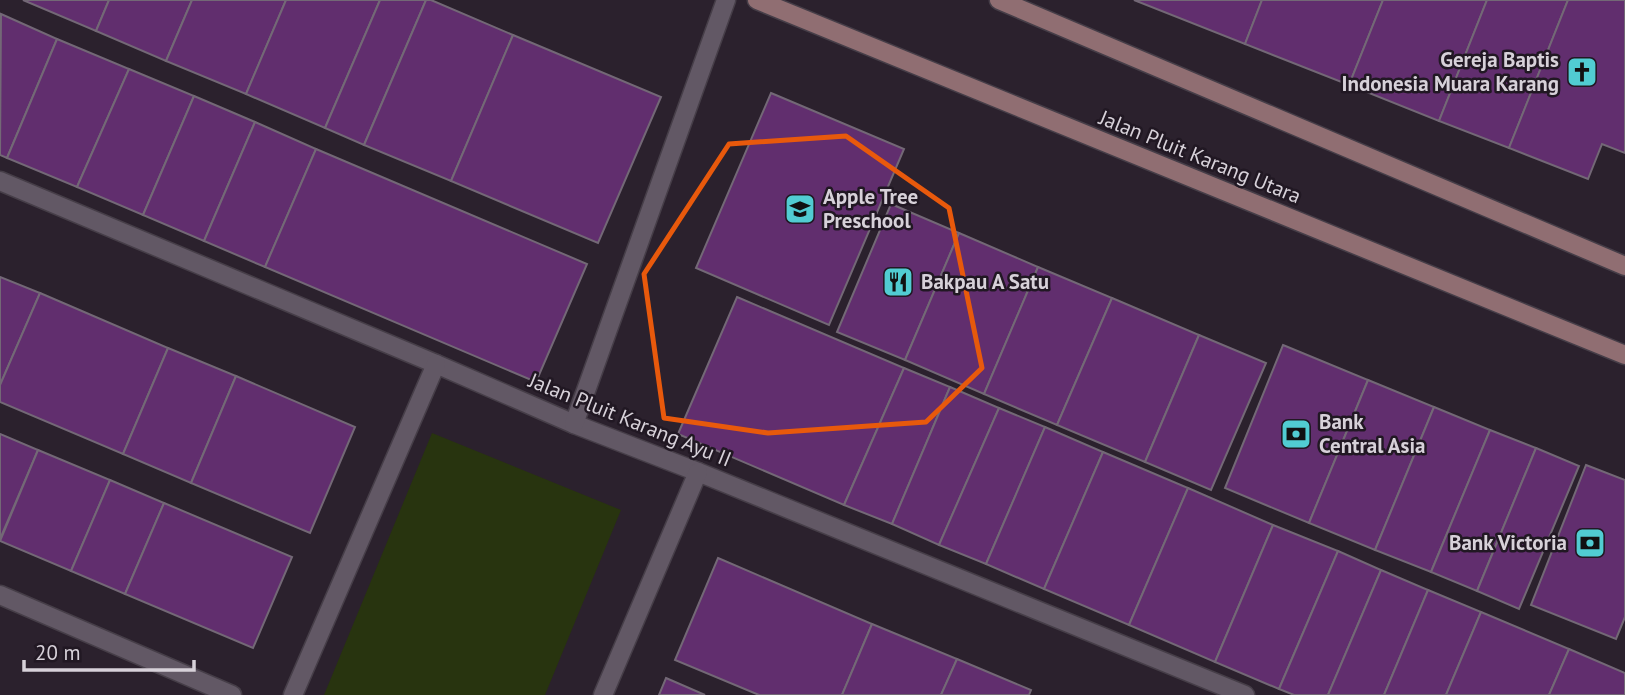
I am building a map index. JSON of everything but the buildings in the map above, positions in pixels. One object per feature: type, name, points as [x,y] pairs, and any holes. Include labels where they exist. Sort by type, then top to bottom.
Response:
[{"type":"street","points":[[574,424],[726,0]]},
{"type":"street","name":"Jalan Pluit Karang Utara","points":[[757,0],[1625,355]]},
{"type":"street","points":[[1005,1],[1625,266]]},
{"type":"street","name":"Jalan Pluit Karang Ayu II","points":[[0,181],[574,424],[1245,695]]},
{"type":"street","points":[[293,695],[436,364]]},
{"type":"street","points":[[603,695],[698,472]]},
{"type":"street","points":[[0,595],[232,695]]},
{"type":"highlighted area","points":[[846,136],[949,208],[982,368],[926,422],[768,433],[664,418],[644,274],[729,144]]},
{"type":"green space","points":[[432,433],[621,510],[545,695],[324,695]]},
{"type":"place","name":"Gereja Baptis Indonesia Muara Karang","points":[[1582,72]]},
{"type":"place","name":"Apple Tree Preschool","points":[[800,209]]},
{"type":"place","name":"Bakpau A Satu","points":[[898,282]]},
{"type":"place","name":"Bank Central Asia","points":[[1296,434]]},
{"type":"place","name":"Bank Victoria","points":[[1590,543]]}]
